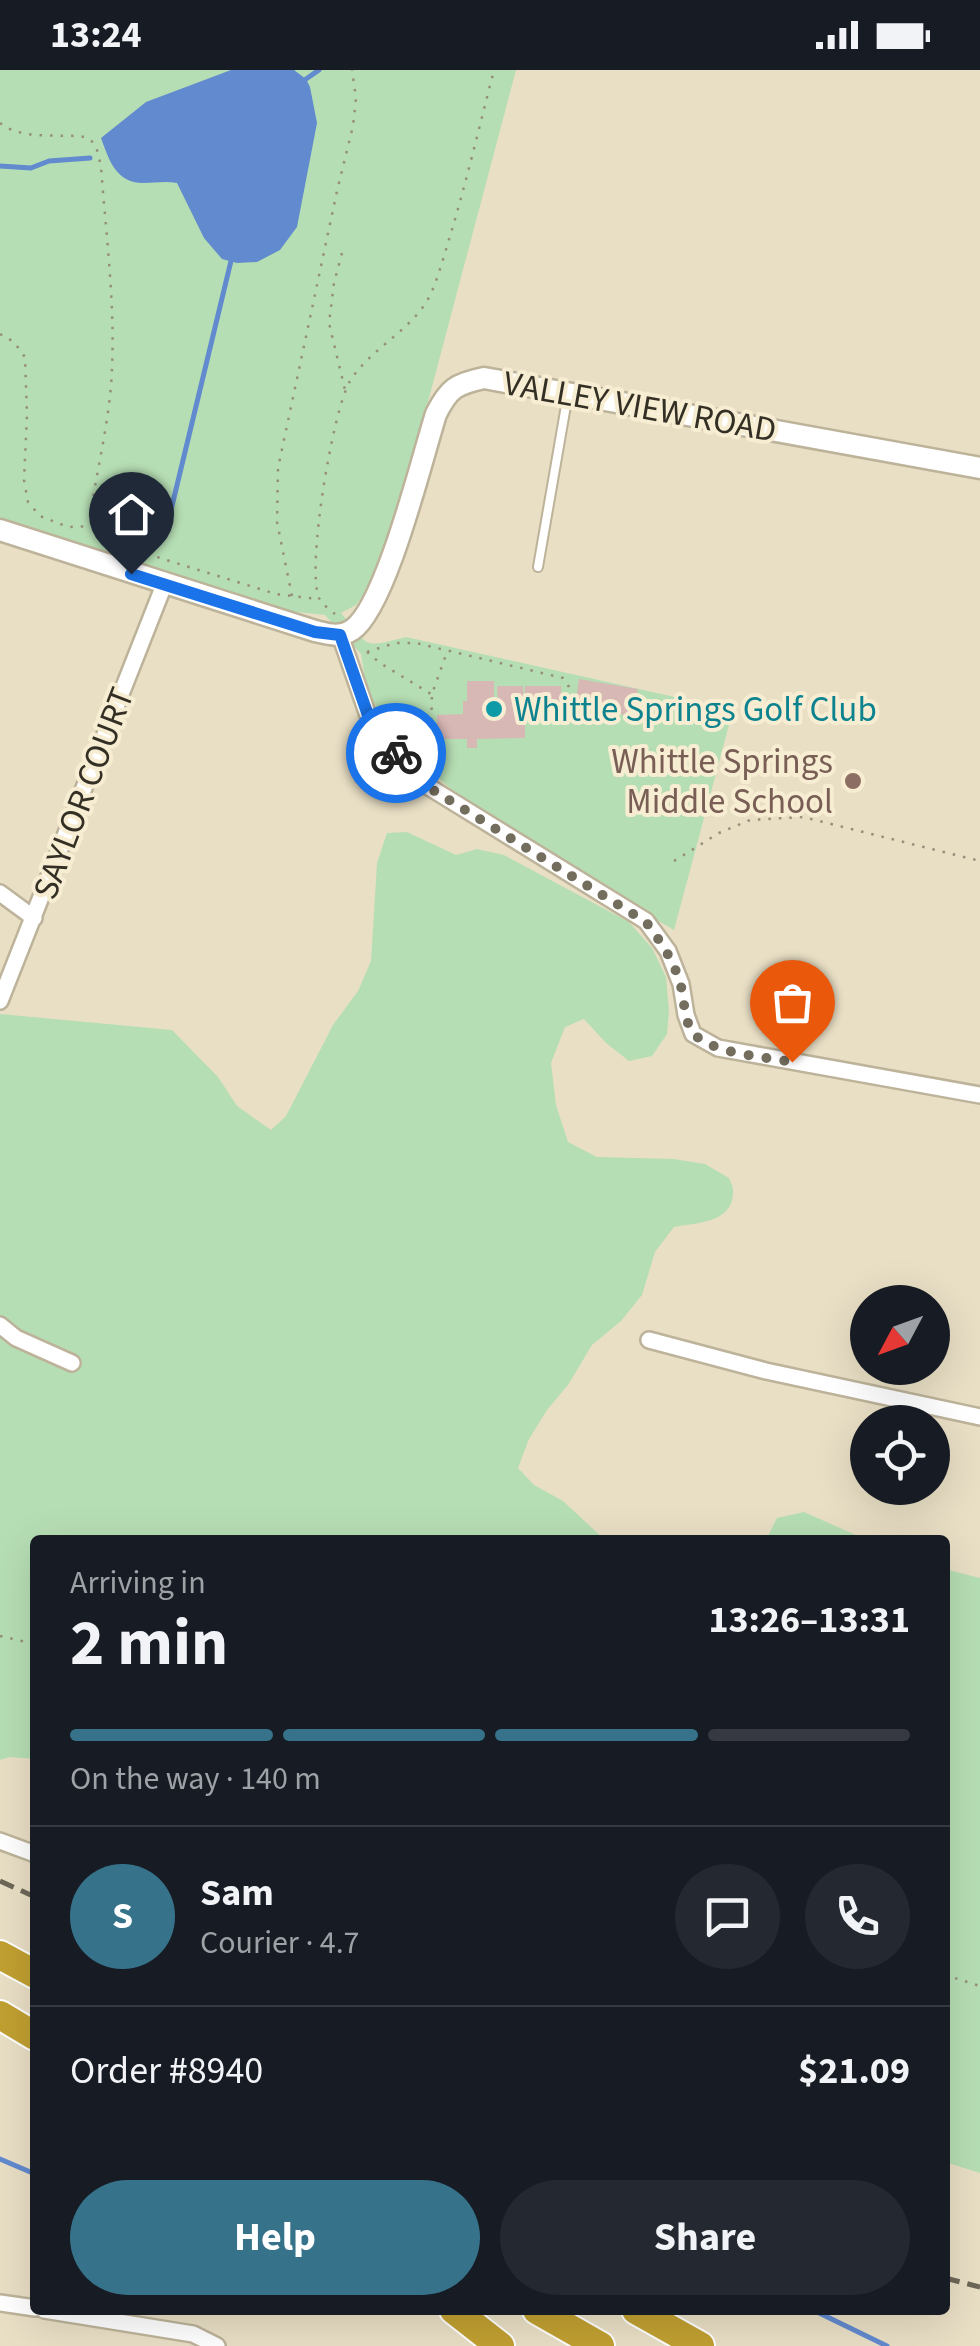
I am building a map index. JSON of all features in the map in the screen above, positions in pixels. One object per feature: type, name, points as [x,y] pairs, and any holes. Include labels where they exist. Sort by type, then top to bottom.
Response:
[{"type":"highway","points":[[0,1955],[30,1971]]},
{"type":"highway","points":[[0,2014],[30,2031]]},
{"type":"highway","points":[[460,2315],[500,2346]]},
{"type":"highway","points":[[546,2315],[600,2346]]},
{"type":"highway","points":[[645,2315],[700,2346]]},
{"type":"street","name":"VALLEY VIEW ROAD","points":[[337,625],[353,629],[368,614],[390,564],[436,414],[446,394],[460,384],[484,378],[980,468]]},
{"type":"street","points":[[0,530],[315,632],[337,625],[370,721],[398,756],[428,787],[646,922],[668,951],[693,1034],[718,1048],[980,1096]]},
{"type":"street","name":"SAYLOR COURT","points":[[0,1001],[164,584]]},
{"type":"street","points":[[0,893],[34,918]]},
{"type":"street","points":[[0,1325],[16,1338],[72,1364]]},
{"type":"street","points":[[650,1340],[766,1372],[980,1417]]},
{"type":"street","points":[[0,1841],[30,1852]]},
{"type":"street","points":[[0,2303],[30,2307]]},
{"type":"street","points":[[68,2315],[218,2346]]},
{"type":"lane","points":[[538,567],[568,393]]},
{"type":"path","points":[[337,625],[320,600],[316,551],[326,472],[346,391],[359,370],[430,296],[461,200],[494,70]]},
{"type":"path","points":[[292,596],[277,522],[278,468],[353,126],[353,71]]},
{"type":"path","points":[[0,123],[8,130],[22,133],[86,137],[96,147],[102,167],[112,369],[89,525]]},
{"type":"path","points":[[342,253],[329,323],[346,391]]},
{"type":"path","points":[[0,334],[22,350],[27,367],[24,480],[33,510],[50,522],[97,526],[160,558],[276,594],[320,600]]},
{"type":"path","points":[[367,652],[404,642],[563,678],[568,687],[571,720]]},
{"type":"path","points":[[363,647],[380,663],[432,694]]},
{"type":"path","points":[[438,770],[430,761],[432,694],[448,650]]},
{"type":"path","points":[[674,861],[750,820],[803,816],[980,861]]},
{"type":"path","points":[[0,1636],[30,1643]]},
{"type":"path","points":[[950,1977],[980,1986]]},
{"type":"green space","points":[[0,70],[516,70],[384,555],[356,605],[341,613],[368,642],[406,637],[733,710],[674,930],[481,816],[405,748],[366,685],[361,654],[325,615],[287,611],[244,599],[0,518]]},
{"type":"green space","points":[[407,832],[456,855],[477,849],[504,855],[629,922],[652,948],[666,977],[667,1034],[652,1056],[629,1061],[584,1019],[565,1027],[551,1063],[556,1105],[568,1142],[597,1157],[705,1164],[729,1178],[733,1188],[731,1204],[719,1216],[674,1227],[655,1252],[642,1295],[621,1321],[592,1345],[529,1439],[518,1468],[534,1485],[563,1501],[600,1535],[30,1535],[30,1759],[0,1760],[0,1014],[172,1030],[218,1077],[237,1106],[271,1130],[286,1116],[333,1025],[358,991],[371,961],[377,863],[387,833]]},
{"type":"green space","points":[[804,1512],[856,1535],[768,1535],[777,1518]]},
{"type":"green space","points":[[950,1570],[980,1578],[980,2173],[950,2164]]},
{"type":"water","points":[[231,70],[294,70],[310,87],[317,123],[297,227],[280,250],[257,262],[222,259],[204,238],[177,183],[126,179],[115,169],[101,138],[146,102]]},
{"type":"building","points":[[579,679],[638,689],[633,716],[575,707]]},
{"type":"building","name":"Whittle Springs Golf Club","points":[[467,681],[494,681],[494,704],[498,704],[497,686],[523,686],[524,704],[525,686],[561,686],[562,713],[525,713],[525,738],[477,739],[477,748],[467,748],[467,739],[437,739],[437,715],[463,714]]},
{"type":"waterway","points":[[306,79],[319,70]]},
{"type":"waterway","points":[[0,166],[31,168],[49,161],[90,158]]},
{"type":"waterway","points":[[165,535],[231,261]]},
{"type":"waterway","points":[[0,2159],[30,2172]]},
{"type":"waterway","points":[[823,2315],[887,2346]]},
{"type":"railway","points":[[0,1881],[30,1895]]},
{"type":"railway","points":[[950,2279],[980,2287]]},
{"type":"way so far","points":[[396,753],[428,787],[646,922],[668,951],[693,1034],[718,1048],[792,1062]]},
{"type":"place","name":"Whittle Springs Golf Club","points":[[494,709]]},
{"type":"place","name":"Whittle Springs Middle School","points":[[853,781]]},
{"type":"route","points":[[131,574],[315,632],[340,635],[370,721],[396,753]]}]
